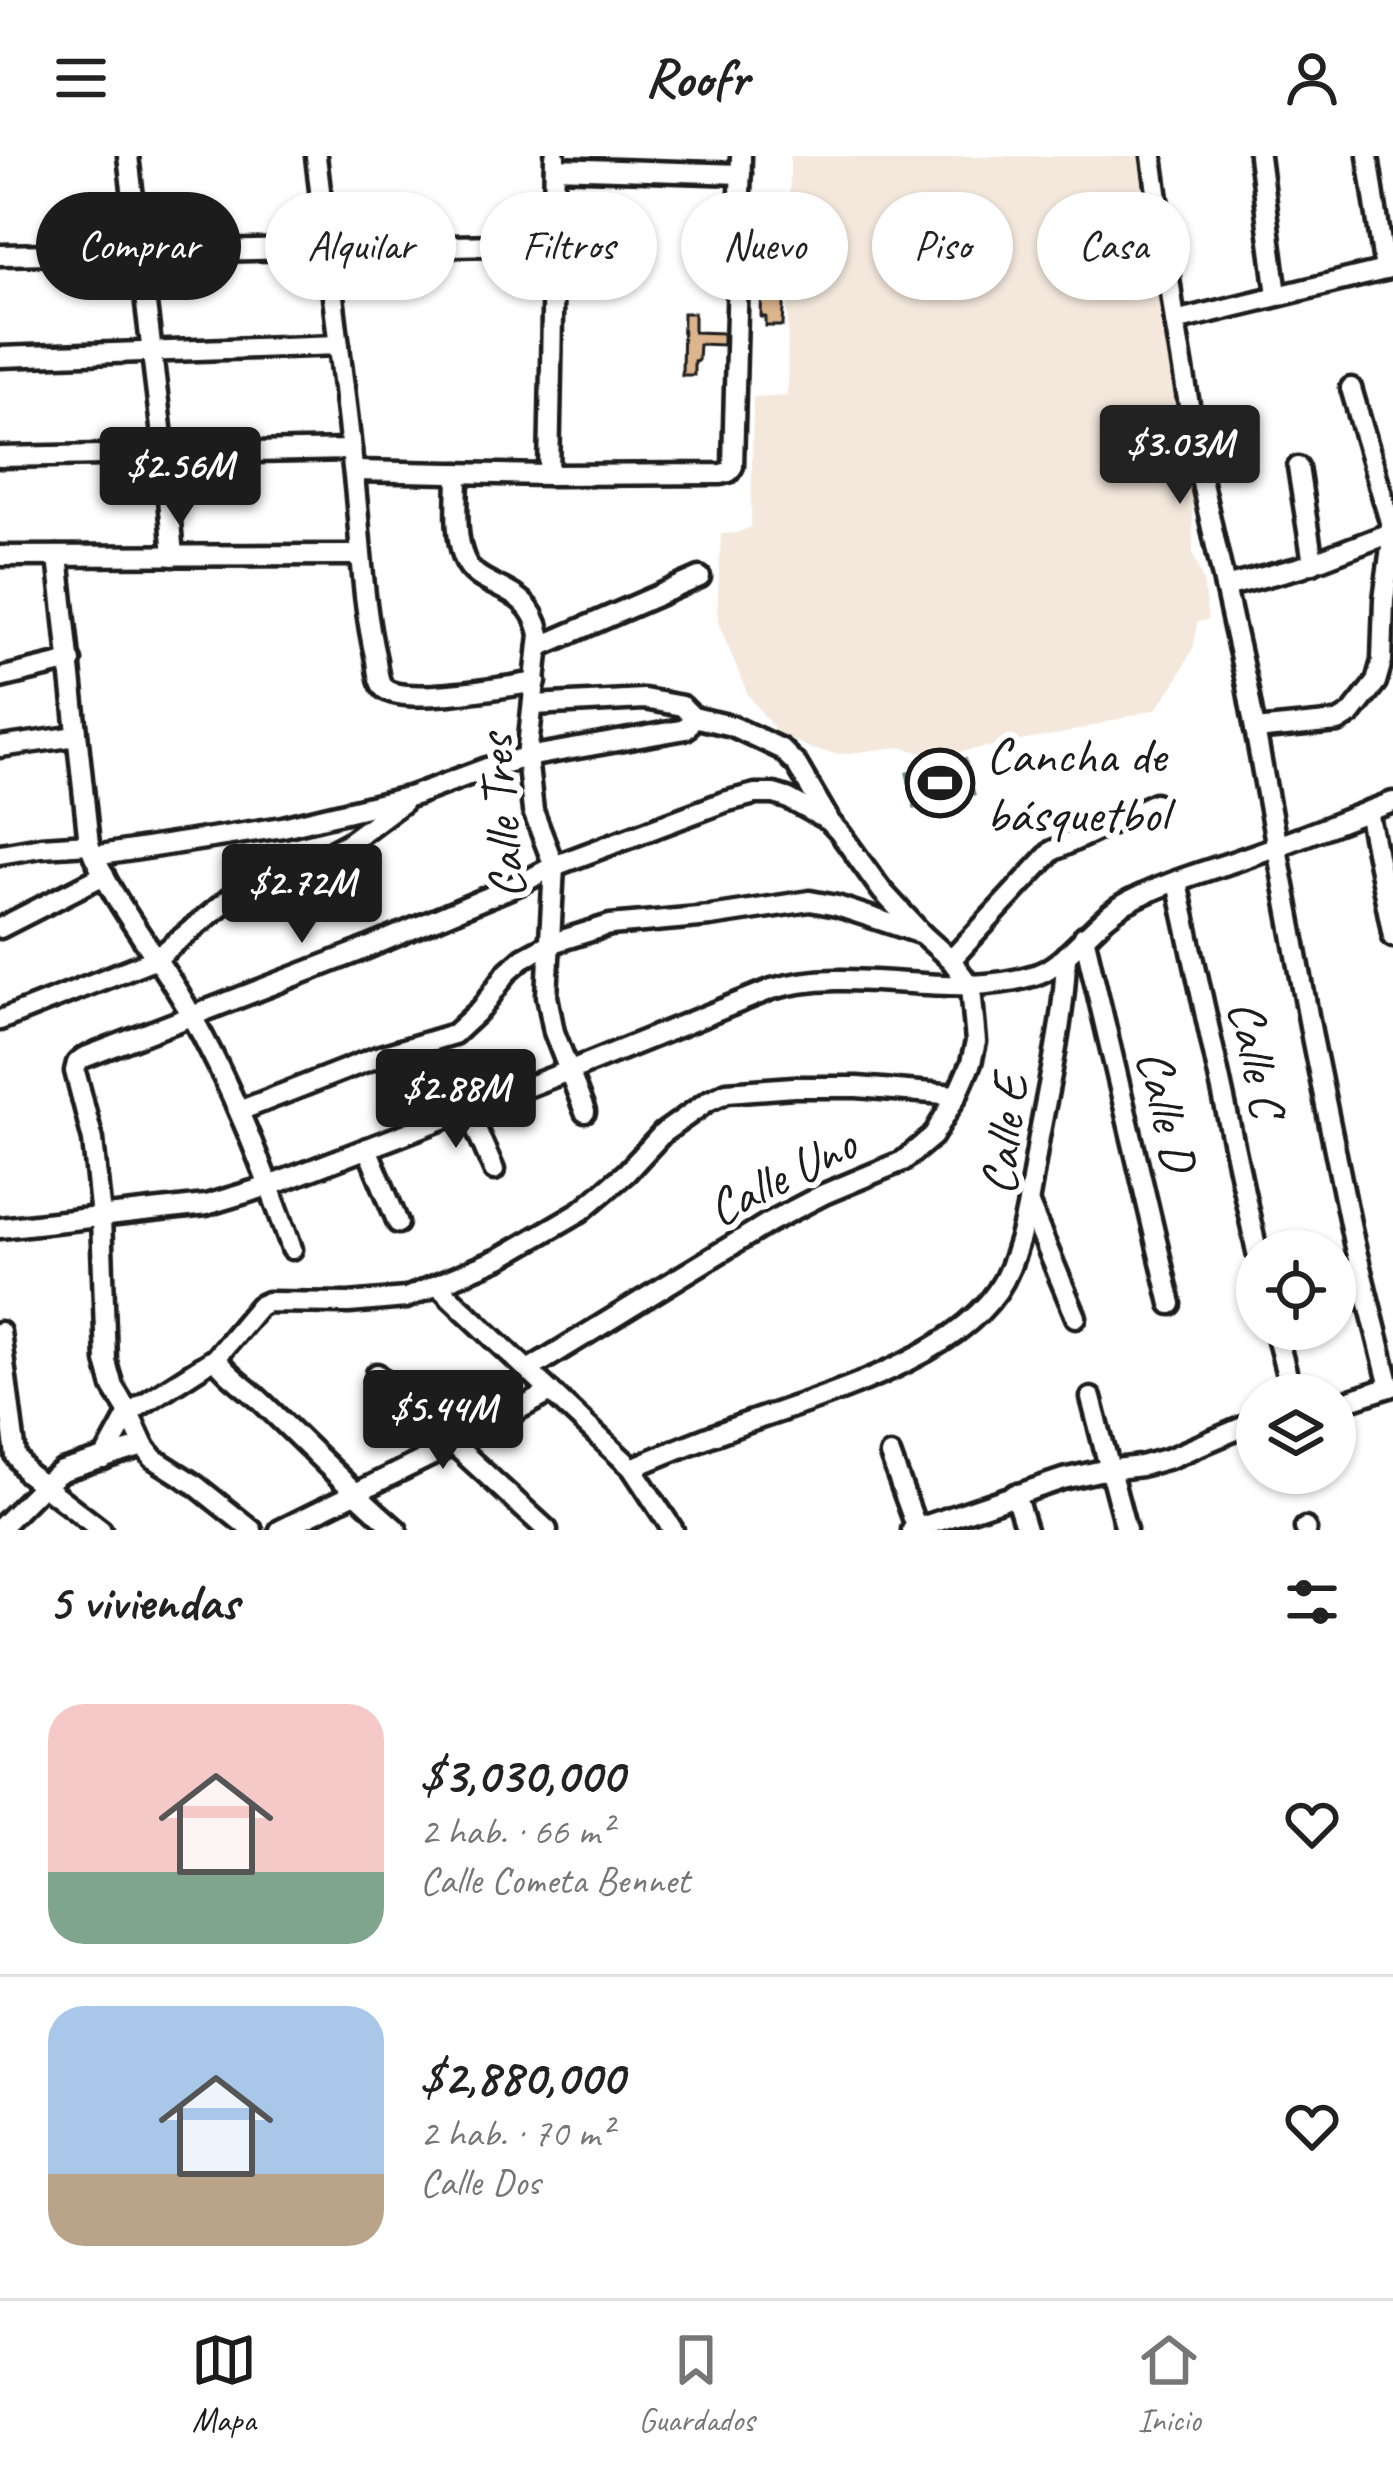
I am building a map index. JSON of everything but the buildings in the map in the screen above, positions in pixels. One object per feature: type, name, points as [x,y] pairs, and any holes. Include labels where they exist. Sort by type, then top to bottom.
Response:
[{"type":"street","points":[[128,156],[132,192]]},
{"type":"street","points":[[316,156],[320,192]]},
{"type":"street","points":[[1152,156],[1202,483],[1354,1244],[1391,1387],[1356,1398]]},
{"type":"street","points":[[1259,156],[1277,295]]},
{"type":"street","points":[[1175,321],[1389,269],[1368,156]]},
{"type":"street","points":[[354,471],[729,472],[733,466],[741,165],[555,162],[555,192]]},
{"type":"street","points":[[0,255],[36,254]]},
{"type":"street","points":[[146,300],[172,556]]},
{"type":"street","points":[[333,300],[360,555],[382,686],[388,692],[451,695],[536,682]]},
{"type":"street","points":[[549,475],[553,300]]},
{"type":"street","points":[[0,357],[339,345]]},
{"type":"street","points":[[1255,730],[1338,722],[1351,714],[1376,682],[1382,661],[1393,532],[1351,388]]},
{"type":"street","points":[[0,457],[351,450]]},
{"type":"street","points":[[1298,467],[1313,563]]},
{"type":"street","name":"Calle Tres","points":[[458,473],[465,562],[524,601],[536,616],[540,634],[527,757],[533,811],[554,866],[549,1014],[585,1112]]},
{"type":"street","points":[[1225,587],[1313,563],[1393,532]]},
{"type":"street","points":[[0,556],[360,555]]},
{"type":"street","points":[[58,556],[92,850],[194,1018],[239,1112],[292,1250]]},
{"type":"street","points":[[539,647],[700,577]]},
{"type":"street","points":[[0,678],[71,661]]},
{"type":"street","points":[[534,705],[644,699],[682,706],[694,717],[732,726],[781,749],[882,891],[951,960],[971,987]]},
{"type":"street","points":[[0,854],[41,847],[92,850],[283,827],[412,796],[527,757],[686,730],[694,717]]},
{"type":"street","points":[[0,747],[77,736]]},
{"type":"street","points":[[251,1530],[194,1484],[168,1470],[144,1446],[113,1387],[106,1361],[93,1140],[76,1063],[446,916],[554,866],[724,802],[774,794],[832,825]]},
{"type":"street","points":[[0,1020],[157,958],[235,894],[348,843],[412,796]]},
{"type":"street","points":[[0,1228],[206,1204],[269,1186],[802,980],[971,987],[1038,974],[1116,909],[1147,892],[1393,802]]},
{"type":"street","points":[[951,960],[1052,851],[1155,803]]},
{"type":"street","points":[[1368,811],[1393,936]]},
{"type":"street","points":[[0,928],[104,875]]},
{"type":"street","name":"Calle C","points":[[1177,882],[1252,1230]]},
{"type":"street","points":[[239,1112],[376,1057],[454,1034],[482,1009],[523,958],[549,944],[610,926],[810,901],[922,934]]},
{"type":"street","name":"Calle D","points":[[1084,936],[1171,1304]]},
{"type":"street","name":"Calle E","points":[[1066,955],[1063,1003],[1028,1202],[1076,1317]]},
{"type":"street","name":"Calle Uno","points":[[528,1370],[770,1222],[903,1161],[933,1136],[971,1063],[976,1042],[971,987]]},
{"type":"street","points":[[104,1459],[129,1413],[215,1358],[250,1315],[268,1302],[406,1298],[500,1258],[581,1211],[663,1133],[727,1092],[856,1087],[957,1095]]},
{"type":"street","points":[[468,1110],[494,1170]]},
{"type":"street","points":[[368,1148],[398,1223]]},
{"type":"street","points":[[632,1468],[884,1371],[947,1339],[978,1314],[1005,1277],[1028,1202]]},
{"type":"street","points":[[438,1286],[632,1468],[673,1530]]},
{"type":"street","points":[[0,1332],[16,1456],[27,1473],[101,1530]]},
{"type":"street","points":[[215,1358],[227,1375],[259,1399],[397,1530]]},
{"type":"street","points":[[377,1373],[547,1530]]},
{"type":"street","points":[[280,1530],[551,1392]]},
{"type":"street","points":[[1091,1398],[1126,1530]]},
{"type":"street","points":[[890,1455],[915,1529],[1063,1479],[1170,1458],[1236,1430]]},
{"type":"street","points":[[0,1528],[62,1471],[144,1446]]},
{"type":"street","points":[[1015,1494],[1026,1530]]},
{"type":"shaded area","points":[[790,156],[1140,156],[1146,192],[1037,192],[1037,300],[1164,300],[1192,470],[1193,553],[1203,581],[1208,620],[1197,622],[1194,646],[1156,709],[1066,733],[936,756],[899,747],[841,754],[814,750],[778,734],[747,693],[717,613],[721,534],[751,527],[753,397],[787,395],[788,300],[848,300],[848,192],[790,192]]},
{"type":"green space","name":"Cancha de básquetbol","points":[[965,759],[974,794],[915,808],[907,773]]},
{"type":"place","name":"Cancha de básquetbol","points":[[940,783]]}]
